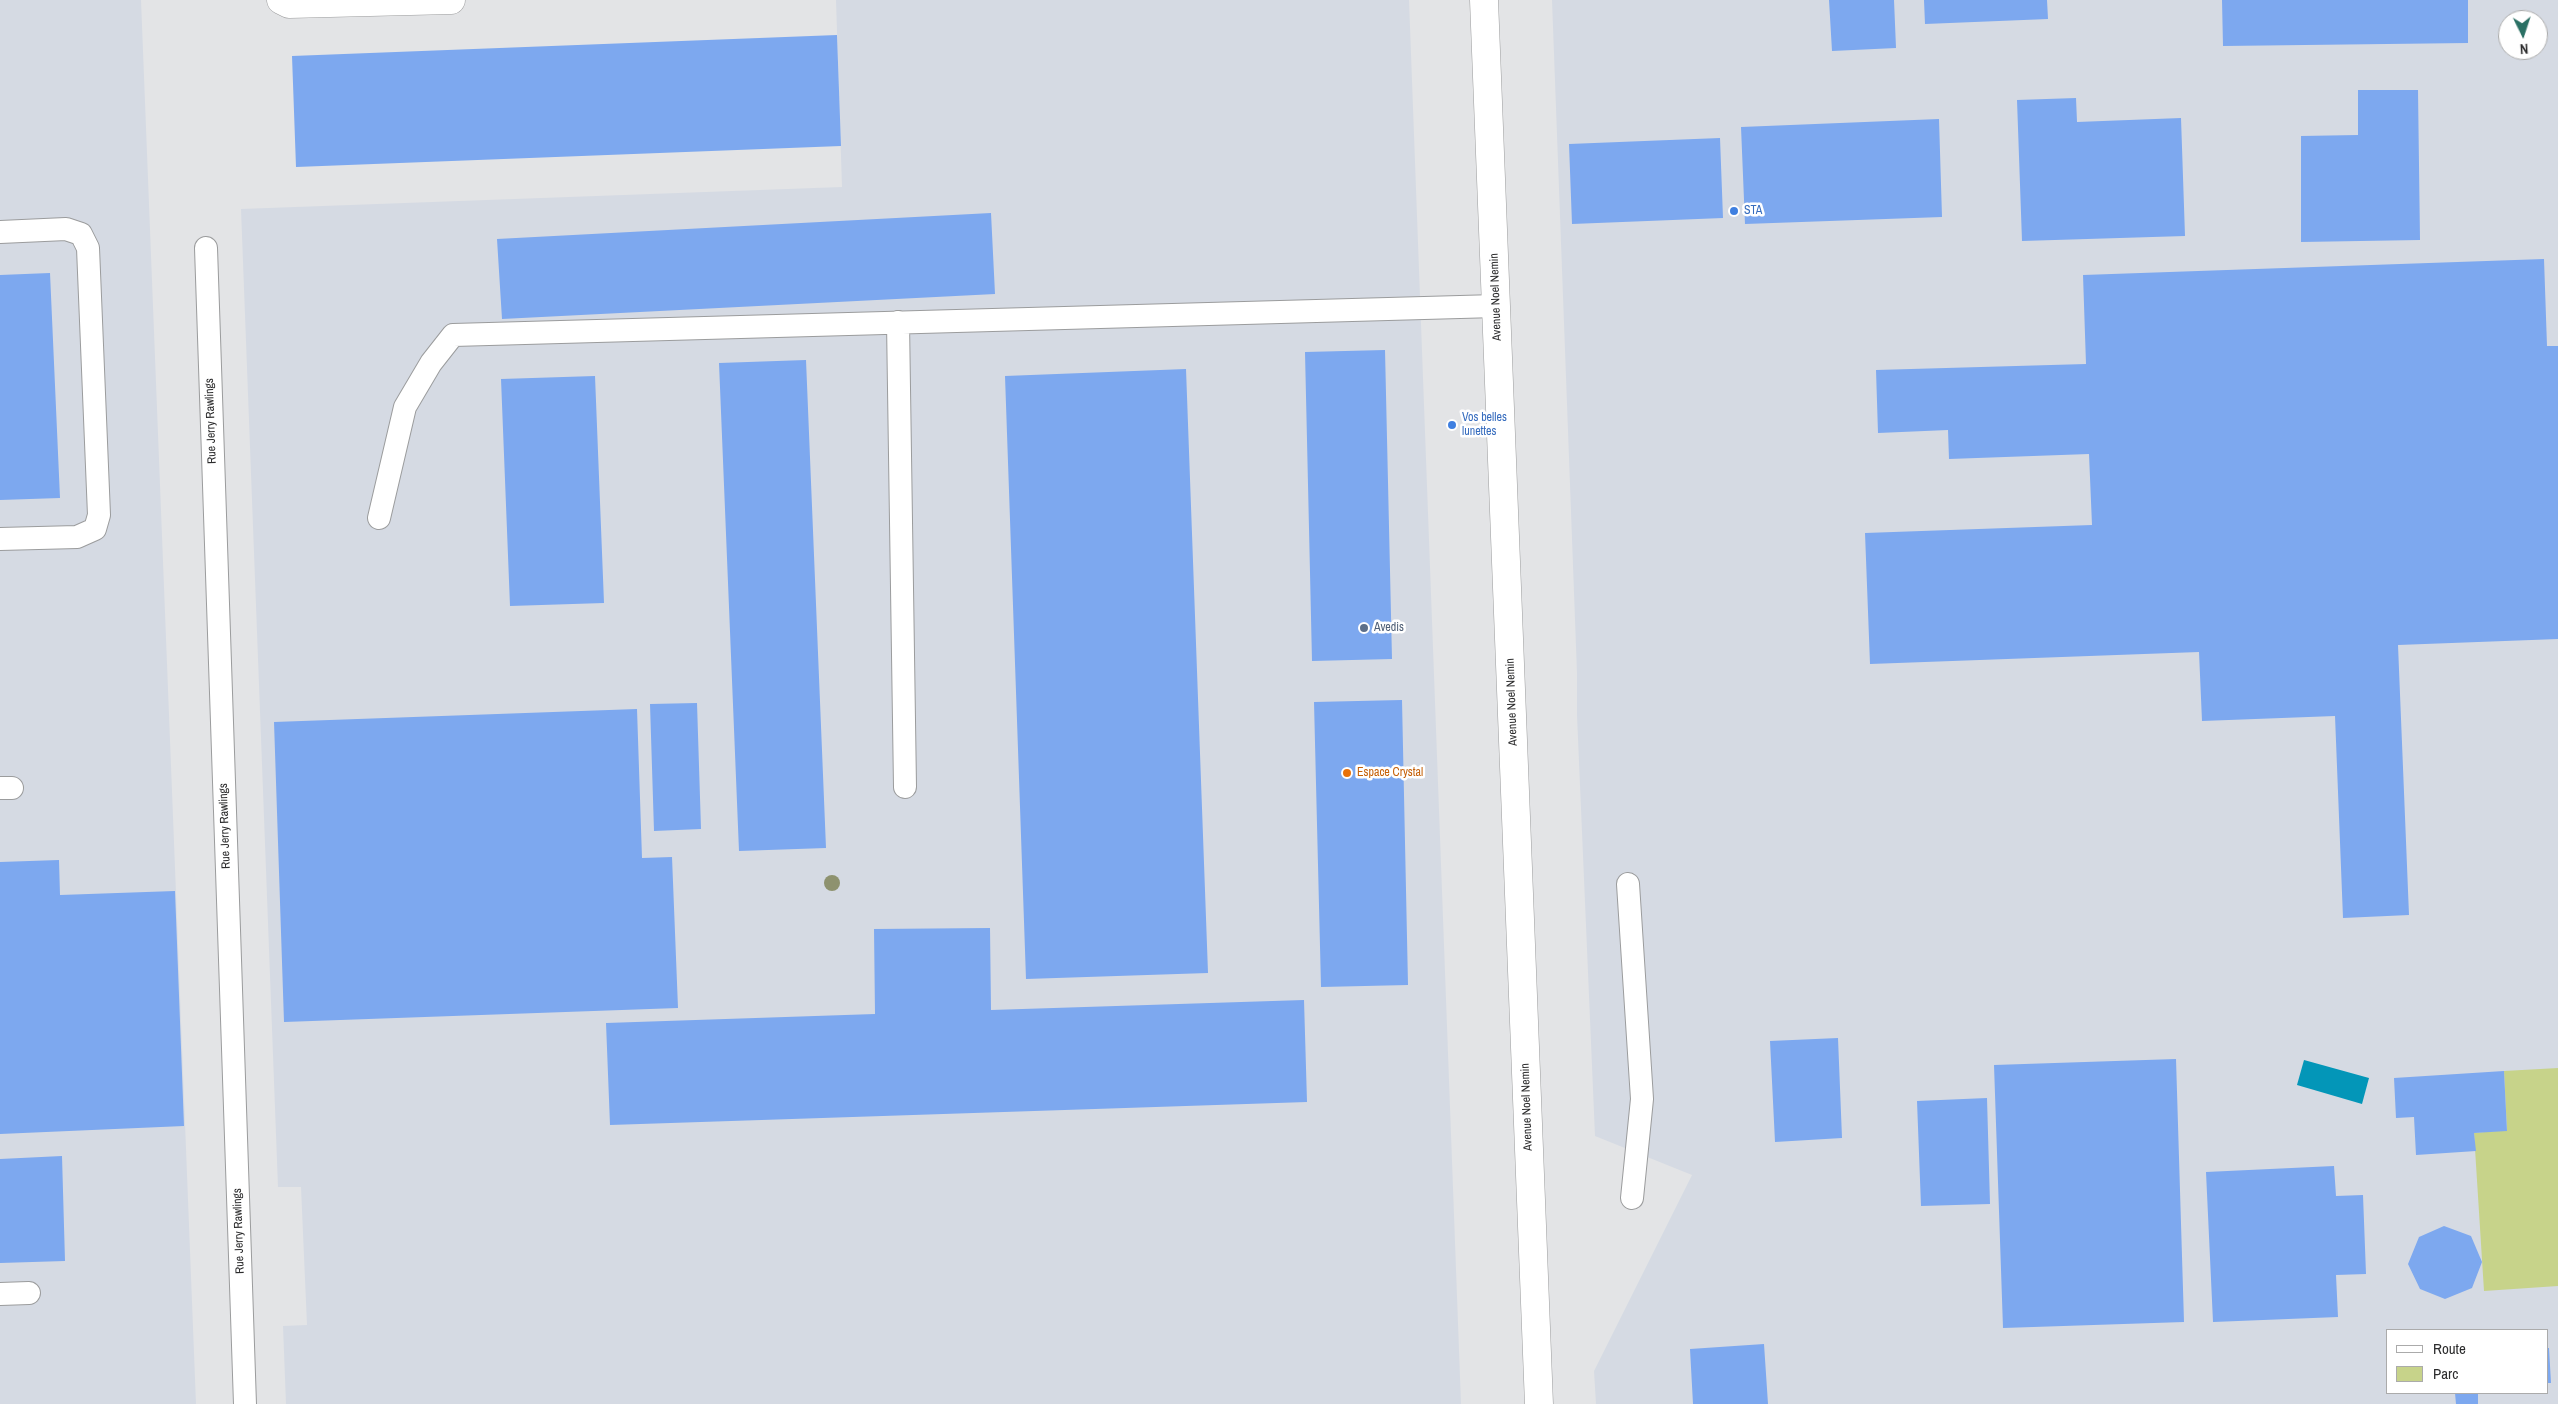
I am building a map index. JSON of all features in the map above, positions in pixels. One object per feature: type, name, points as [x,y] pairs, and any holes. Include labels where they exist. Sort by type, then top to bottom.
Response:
[{"type":"street","points":[[281,0],[289,4],[451,0]]},
{"type":"street","name":"Avenue Noel Nemin","points":[[1484,0],[1539,1404]]},
{"type":"lane","points":[[0,232],[66,229],[81,234],[88,248],[99,515],[96,529],[77,538],[0,539]]},
{"type":"lane","name":"Rue Jerry Rawlings","points":[[206,248],[245,1404]]},
{"type":"lane","points":[[378,518],[404,407],[431,364],[453,335],[1496,306]]},
{"type":"lane","points":[[898,322],[905,786]]},
{"type":"lane","points":[[1628,884],[1642,1099],[1632,1198]]},
{"type":"lane","points":[[0,1294],[29,1293]]},
{"type":"shaded area","points":[[0,0],[141,0],[196,1404],[0,1404]]},
{"type":"shaded area","points":[[836,0],[1409,0],[1461,1404],[286,1404],[283,1326],[307,1325],[301,1187],[278,1187],[241,209],[842,187]]},
{"type":"shaded area","points":[[1552,0],[2558,0],[2558,1404],[1596,1404],[1594,1371],[1692,1175],[1595,1136],[1577,715]]},
{"type":"green space","points":[[2558,1068],[2558,1286],[2484,1291],[2474,1133],[2507,1130],[2504,1071]]},
{"type":"water","points":[[2304,1060],[2369,1078],[2362,1104],[2297,1085]]},
{"type":"building","points":[[1829,0],[1894,0],[1896,48],[1832,51]]},
{"type":"building","points":[[1924,0],[2047,0],[2048,19],[1925,24]]},
{"type":"building","points":[[2222,0],[2468,0],[2468,43],[2223,46]]},
{"type":"building","points":[[837,35],[841,146],[296,167],[292,56]]},
{"type":"building","points":[[2358,90],[2418,90],[2420,240],[2301,242],[2301,136],[2358,135]]},
{"type":"building","points":[[2076,98],[2077,122],[2181,118],[2185,236],[2022,241],[2017,100]]},
{"type":"building","points":[[1939,119],[1942,217],[1745,224],[1741,127]]},
{"type":"building","points":[[1720,138],[1723,218],[1572,224],[1569,144]]},
{"type":"building","points":[[991,213],[995,294],[502,319],[497,239]]},
{"type":"building","points":[[2544,259],[2547,346],[2558,346],[2558,639],[2398,645],[2409,915],[2343,918],[2335,716],[2202,721],[2199,652],[1870,664],[1865,533],[2092,525],[2089,454],[1949,459],[1948,430],[1878,433],[1876,370],[2086,364],[2083,275]]},
{"type":"building","points":[[50,273],[60,498],[0,500],[0,275]]},
{"type":"building","points":[[1385,350],[1392,659],[1312,661],[1305,352]]},
{"type":"building","points":[[806,360],[826,848],[739,851],[719,363]]},
{"type":"building","points":[[1186,369],[1208,973],[1026,979],[1005,376]]},
{"type":"building","points":[[595,376],[604,603],[510,606],[501,379]]},
{"type":"building","points":[[1402,700],[1408,985],[1321,987],[1314,702]]},
{"type":"building","points":[[697,703],[701,829],[654,831],[650,704]]},
{"type":"building","points":[[637,709],[642,858],[672,857],[678,1008],[284,1022],[274,722]]},
{"type":"building","points":[[59,860],[60,895],[175,891],[184,1126],[0,1134],[0,862]]},
{"type":"building","points":[[990,928],[991,1010],[1304,1000],[1307,1102],[610,1125],[606,1023],[875,1014],[874,929]]},
{"type":"building","points":[[1838,1038],[1842,1138],[1775,1142],[1770,1041]]},
{"type":"building","points":[[2176,1059],[2184,1322],[2003,1328],[1994,1065]]},
{"type":"building","points":[[2504,1071],[2507,1131],[2474,1133],[2476,1151],[2416,1155],[2414,1117],[2396,1118],[2394,1078]]},
{"type":"building","points":[[1987,1098],[1990,1204],[1921,1206],[1917,1101]]},
{"type":"building","points":[[62,1156],[65,1261],[0,1263],[0,1159]]},
{"type":"building","points":[[2334,1166],[2336,1196],[2363,1195],[2366,1274],[2336,1275],[2338,1317],[2213,1322],[2206,1172]]},
{"type":"building","points":[[2444,1226],[2471,1236],[2482,1262],[2472,1288],[2445,1299],[2420,1289],[2408,1264],[2419,1237]]},
{"type":"building","points":[[1764,1344],[1768,1404],[1693,1404],[1690,1349]]},
{"type":"building","points":[[2548,1348],[2549,1348],[2551,1383],[2548,1383]]},
{"type":"building","points":[[2455,1394],[2478,1394],[2478,1404],[2456,1404]]},
{"type":"place","name":"STA","points":[[1734,211]]},
{"type":"place","name":"Vos belles lunettes","points":[[1452,425]]},
{"type":"place","name":"Avedis","points":[[1364,628]]},
{"type":"place","name":"Espace Crystal","points":[[1347,773]]}]
